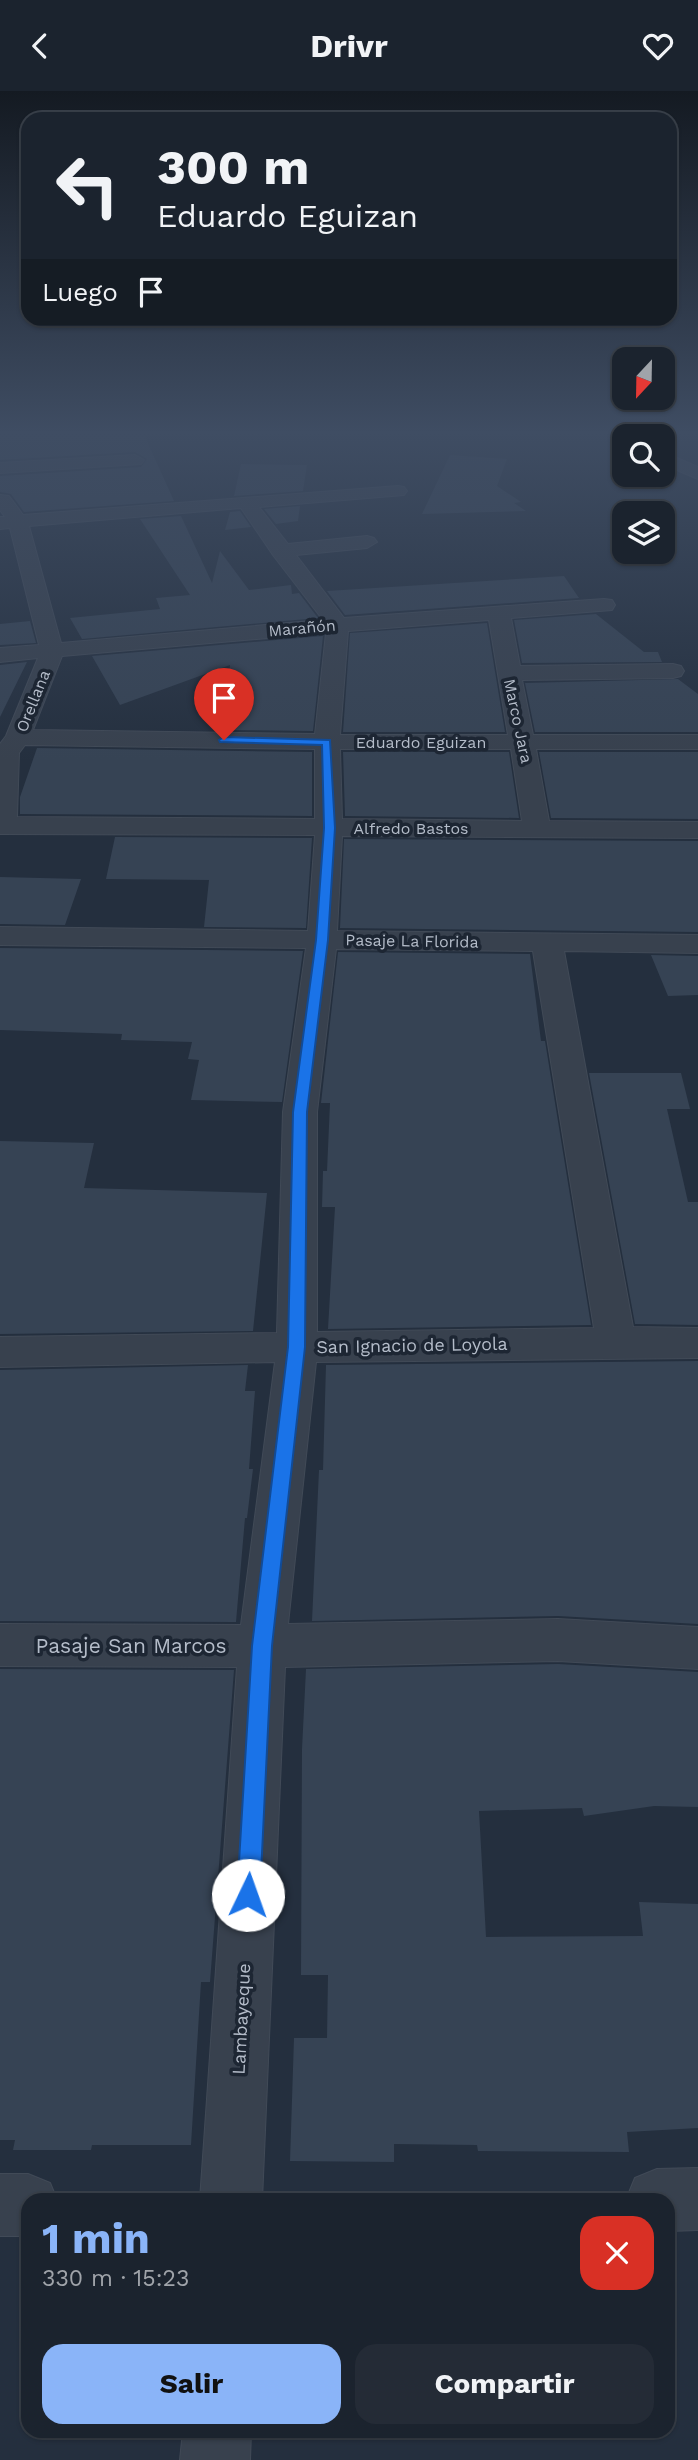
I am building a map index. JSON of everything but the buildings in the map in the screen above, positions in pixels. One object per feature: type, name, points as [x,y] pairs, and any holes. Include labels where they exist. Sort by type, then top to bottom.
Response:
[{"type":"street","name":"Orellana","points":[[1,825],[6,753],[18,737],[52,652],[15,541]]},
{"type":"street","points":[[274,541],[338,625]]},
{"type":"street","points":[[280,551],[367,542]]},
{"type":"street","name":"Marañón","points":[[0,655],[604,605]]},
{"type":"street","name":"Marco Jara","points":[[499,614],[537,828]]},
{"type":"street","name":"Lambayeque","points":[[231,2193],[262,1646],[297,1347],[300,1112],[322,940],[329,828],[327,742],[338,625]]},
{"type":"street","points":[[508,673],[673,671]]},
{"type":"street","name":"Eduardo Eguizan","points":[[18,737],[327,742],[698,742]]},
{"type":"street","name":"Alfredo Bastos","points":[[1,825],[537,828],[696,832]]},
{"type":"street","name":"Pasaje La Florida","points":[[0,936],[698,943]]},
{"type":"street","points":[[547,943],[616,1342]]},
{"type":"street","name":"San Ignacio de Loyola","points":[[0,1353],[616,1342],[698,1343]]},
{"type":"street","name":"Pasaje San Marcos","points":[[0,1645],[262,1646],[558,1640],[698,1648]]},
{"type":"street","points":[[675,2200],[698,2199]]},
{"type":"street","points":[[0,2205],[21,2205]]},
{"type":"street","points":[[215,2460],[217,2438]]},
{"type":"route","points":[[224,740],[327,742],[329,828],[322,940],[300,1112],[297,1347],[262,1646],[248,1895]]}]
